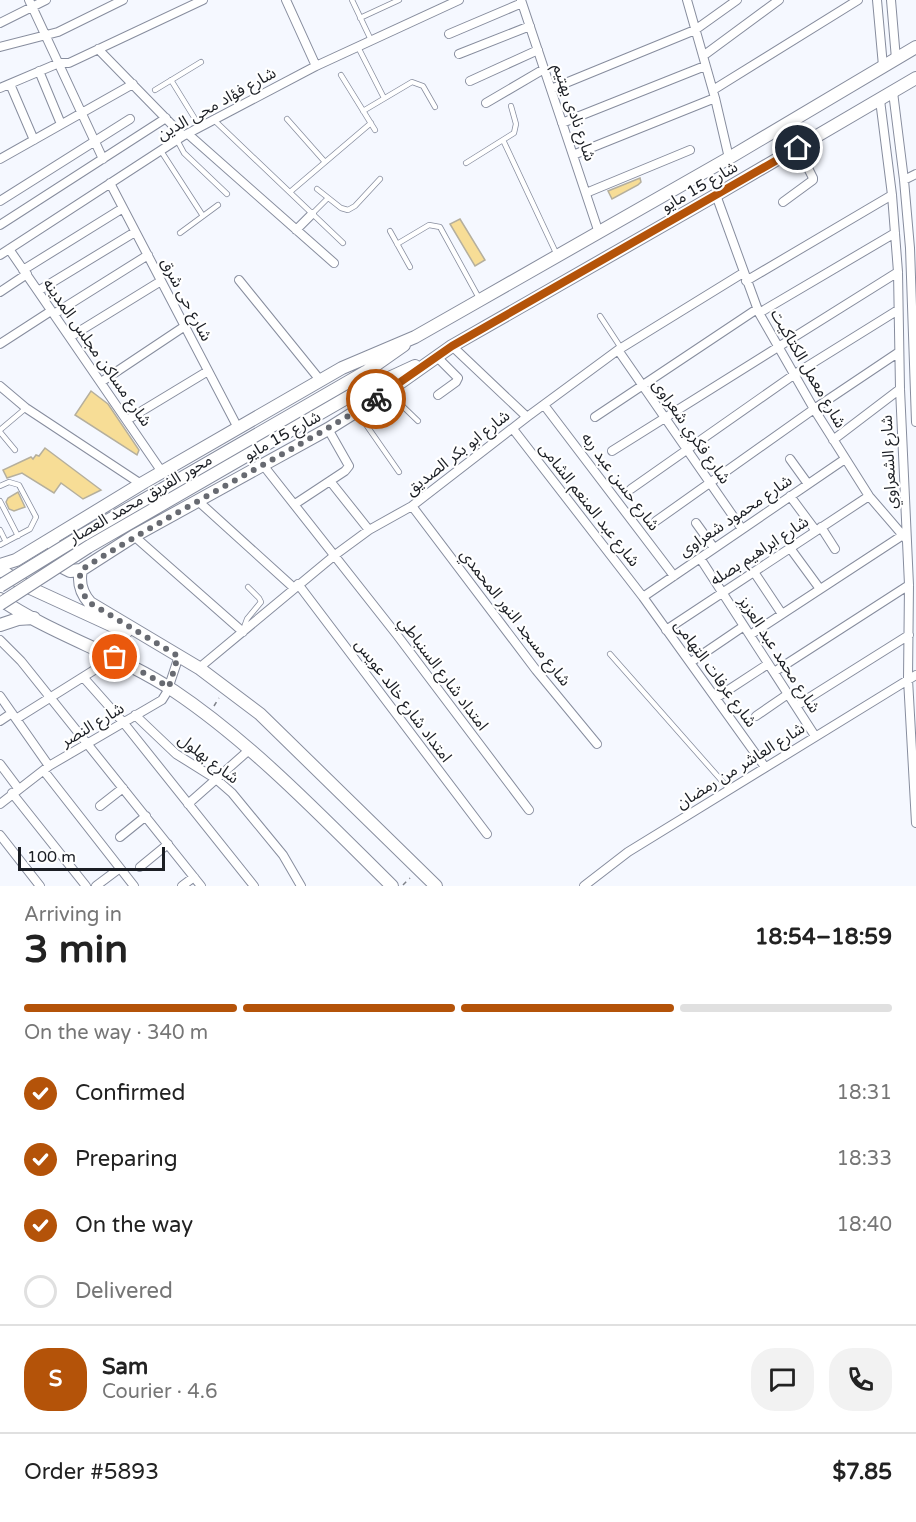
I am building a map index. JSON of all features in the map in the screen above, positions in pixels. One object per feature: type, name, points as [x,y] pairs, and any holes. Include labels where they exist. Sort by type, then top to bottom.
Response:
[{"type":"main road","name":"شارع 15 مايو","points":[[0,565],[16,560],[141,484],[356,360],[415,337],[599,233],[916,47]]},
{"type":"main road","name":"شارع 15 مايو","points":[[81,570],[134,536],[328,429],[387,392],[452,346],[916,78]]},
{"type":"main road","name":"محور الفريق محمد العصار","points":[[0,586],[83,535],[367,371],[415,337]]},
{"type":"main road","name":"محور الفريق محمد العصار","points":[[0,604],[88,547],[285,433],[388,377],[432,359]]},
{"type":"main road","points":[[59,535],[53,545],[56,561],[64,569],[81,570],[80,584],[90,603],[199,668],[226,687],[280,733],[436,886]]},
{"type":"main road","points":[[0,570],[28,587],[178,656]]},
{"type":"main road","points":[[0,598],[34,618],[115,657],[169,687],[208,715],[310,806],[392,886]]},
{"type":"main road","points":[[0,625],[18,619],[34,618]]},
{"type":"street","points":[[0,23],[31,3],[46,0]]},
{"type":"street","points":[[0,46],[46,36],[123,0]]},
{"type":"street","points":[[0,88],[59,63],[69,63],[203,0]]},
{"type":"street","points":[[286,0],[316,66]]},
{"type":"street","name":"شارع فؤاد محى الدين","points":[[0,255],[200,127],[316,66],[459,0]]},
{"type":"street","points":[[687,0],[714,94],[729,158]]},
{"type":"street","points":[[551,89],[695,30],[737,0]]},
{"type":"street","points":[[703,56],[779,0]]},
{"type":"street","points":[[573,155],[714,94],[858,0]]},
{"type":"street","points":[[877,0],[883,66]]},
{"type":"street","points":[[891,0],[896,59]]},
{"type":"street","points":[[449,34],[522,2]]},
{"type":"street","name":"شارع نادى بهتيم","points":[[522,2],[599,233]]},
{"type":"street","points":[[31,3],[103,159]]},
{"type":"street","points":[[459,54],[530,26]]},
{"type":"street","points":[[98,49],[183,137],[334,264]]},
{"type":"street","points":[[470,81],[538,50]]},
{"type":"street","points":[[562,123],[705,66]]},
{"type":"street","points":[[486,103],[544,69]]},
{"type":"street","points":[[39,71],[61,124]]},
{"type":"street","points":[[10,84],[33,140]]},
{"type":"street","points":[[0,159],[133,84]]},
{"type":"street","name":"شارع الشعراوي","points":[[893,92],[913,245],[916,422]]},
{"type":"street","name":"شارع الشعراوي","points":[[880,100],[896,232],[898,272],[898,352],[904,537],[909,585],[916,824]]},
{"type":"street","points":[[0,201],[130,118]]},
{"type":"street","points":[[0,225],[166,118]]},
{"type":"street","points":[[783,202],[813,180],[798,148]]},
{"type":"street","points":[[586,193],[690,150]]},
{"type":"street","points":[[904,180],[916,174]]},
{"type":"street","name":"شارع حى شرق","points":[[110,183],[238,428]]},
{"type":"street","name":"شارع معمل الكتاكيت","points":[[716,195],[758,311],[845,459],[869,496],[904,537]]},
{"type":"street","name":"شارع ابو بكر الصديق","points":[[199,668],[335,555],[369,530],[412,506],[620,349],[892,195]]},
{"type":"street","points":[[0,292],[25,272],[123,208]]},
{"type":"street","points":[[296,230],[312,213]]},
{"type":"street","points":[[38,291],[135,232]]},
{"type":"street","points":[[595,417],[758,311],[896,232]]},
{"type":"street","name":"شارع مساكن مجلس المدينه","points":[[9,249],[162,472]]},
{"type":"street","points":[[0,344],[148,255]]},
{"type":"street","points":[[612,451],[898,272]]},
{"type":"street","points":[[239,280],[320,380]]},
{"type":"street","points":[[70,337],[161,281]]},
{"type":"street","points":[[631,489],[795,374],[898,310]]},
{"type":"street","points":[[100,382],[185,326]]},
{"type":"street","points":[[452,346],[527,417]]},
{"type":"street","name":"شارع فكري شعراوى","points":[[620,349],[642,385],[742,529]]},
{"type":"street","points":[[656,521],[898,352]]},
{"type":"street","points":[[432,359],[458,378],[438,395]]},
{"type":"street","points":[[127,420],[208,370]]},
{"type":"street","points":[[0,386],[26,408],[141,484]]},
{"type":"street","points":[[833,440],[900,389]]},
{"type":"street","name":"شارع حسن عبد ربه","points":[[544,405],[674,576]]},
{"type":"street","points":[[295,504],[349,466],[328,429]]},
{"type":"street","name":"شارع عبد المنعم الشامى","points":[[513,429],[643,597]]},
{"type":"street","points":[[790,459],[808,484]]},
{"type":"street","name":"شارع محمود شعراوى","points":[[643,597],[845,459]]},
{"type":"street","name":"امتداد شارع السنباطي","points":[[263,465],[335,555],[528,810]]},
{"type":"street","points":[[330,481],[369,530]]},
{"type":"street","points":[[790,496],[835,549]]},
{"type":"street","name":"شارع ابراهيم بصله","points":[[666,630],[869,496]]},
{"type":"street","name":"امتداد شارع خالد عويس","points":[[198,501],[296,586],[487,834]]},
{"type":"street","name":"شارع مسجد النور المحمدي","points":[[412,506],[536,670],[597,744]]},
{"type":"street","points":[[696,523],[714,548]]},
{"type":"street","points":[[134,536],[243,632]]},
{"type":"street","points":[[750,635],[904,537]]},
{"type":"street","points":[[790,548],[819,589]]},
{"type":"street","name":"شارع محمد عبد العزيز","points":[[700,558],[815,736]]},
{"type":"street","points":[[754,572],[782,614]]},
{"type":"street","points":[[774,672],[909,585]]},
{"type":"street","name":"شارع عرفات التهامى","points":[[643,597],[765,767]]},
{"type":"street","points":[[691,662],[744,626]]},
{"type":"street","points":[[796,706],[909,635]]},
{"type":"street","points":[[0,640],[21,661],[201,886]]},
{"type":"street","name":"شارع النصر","points":[[0,804],[46,769],[162,699],[169,687],[178,656]]},
{"type":"street","points":[[0,721],[50,698],[115,657]]},
{"type":"street","points":[[716,698],[768,664]]},
{"type":"street","points":[[83,677],[123,722],[254,886]]},
{"type":"street","name":"شارع العاشر من رمضان","points":[[586,885],[628,852],[912,677]]},
{"type":"street","points":[[756,716],[788,694]]},
{"type":"street","points":[[0,696],[46,769],[134,886]]},
{"type":"street","name":"شارع بهلول","points":[[135,716],[176,754],[216,779],[232,793],[284,855],[302,886]]},
{"type":"street","points":[[188,804],[249,750]]},
{"type":"street","points":[[0,764],[15,791],[86,886]]},
{"type":"street","points":[[100,806],[123,788]]},
{"type":"street","points":[[120,837],[146,816]]},
{"type":"street","points":[[0,835],[40,886]]},
{"type":"street","points":[[140,867],[168,844]]},
{"type":"street","points":[[96,886],[120,868]]},
{"type":"street","points":[[182,886],[194,877]]},
{"type":"lane","points":[[352,0],[371,40]]},
{"type":"lane","points":[[378,0],[381,8]]},
{"type":"lane","points":[[360,18],[399,0]]},
{"type":"lane","points":[[358,46],[384,98]]},
{"type":"lane","points":[[155,90],[201,62]]},
{"type":"lane","points":[[341,75],[375,130]]},
{"type":"lane","points":[[171,80],[200,127]]},
{"type":"lane","points":[[363,111],[408,83],[416,82],[423,86],[435,107]]},
{"type":"lane","points":[[466,163],[514,134],[516,128],[511,106]]},
{"type":"lane","points":[[287,119],[325,162]]},
{"type":"lane","points":[[214,120],[343,243]]},
{"type":"lane","points":[[290,192],[371,123]]},
{"type":"lane","points":[[183,137],[184,153],[227,194]]},
{"type":"lane","points":[[503,140],[558,256]]},
{"type":"lane","points":[[161,151],[203,216]]},
{"type":"lane","points":[[317,189],[341,208],[351,209],[380,179]]},
{"type":"lane","points":[[312,213],[328,198]]},
{"type":"lane","points":[[180,233],[218,205]]},
{"type":"lane","points":[[397,244],[429,225],[440,227],[480,300]]},
{"type":"lane","points":[[390,231],[410,267]]},
{"type":"lane","points":[[600,316],[620,349]]},
{"type":"lane","points":[[387,392],[418,421]]},
{"type":"lane","points":[[15,450],[0,431],[26,408]]},
{"type":"lane","points":[[357,411],[399,472]]},
{"type":"lane","points":[[0,486],[9,482],[19,485],[36,517],[30,530],[0,545]]},
{"type":"lane","points":[[0,501],[18,536]]},
{"type":"lane","points":[[0,530],[6,542]]},
{"type":"lane","points":[[243,632],[247,620],[261,602],[248,587]]},
{"type":"lane","points":[[610,654],[729,789]]},
{"type":"path","points":[[208,715],[226,687]]},
{"type":"building","points":[[640,178],[641,182],[638,185],[612,199],[608,191]]},
{"type":"building","points":[[460,219],[485,260],[475,266],[450,224]]},
{"type":"building","points":[[91,391],[108,404],[139,450],[137,455],[75,415]]},
{"type":"building","points":[[45,448],[101,490],[83,499],[61,483],[54,493],[22,473],[7,478],[3,470],[31,457],[33,459],[36,455],[39,456]]},
{"type":"building","points":[[18,492],[25,507],[14,511],[9,509],[6,502]]},
{"type":"way so far","points":[[115,657],[169,687],[178,656],[90,603],[80,584],[81,570],[134,536],[328,429],[376,399]]},
{"type":"route","points":[[376,399],[452,346],[798,148]]}]
